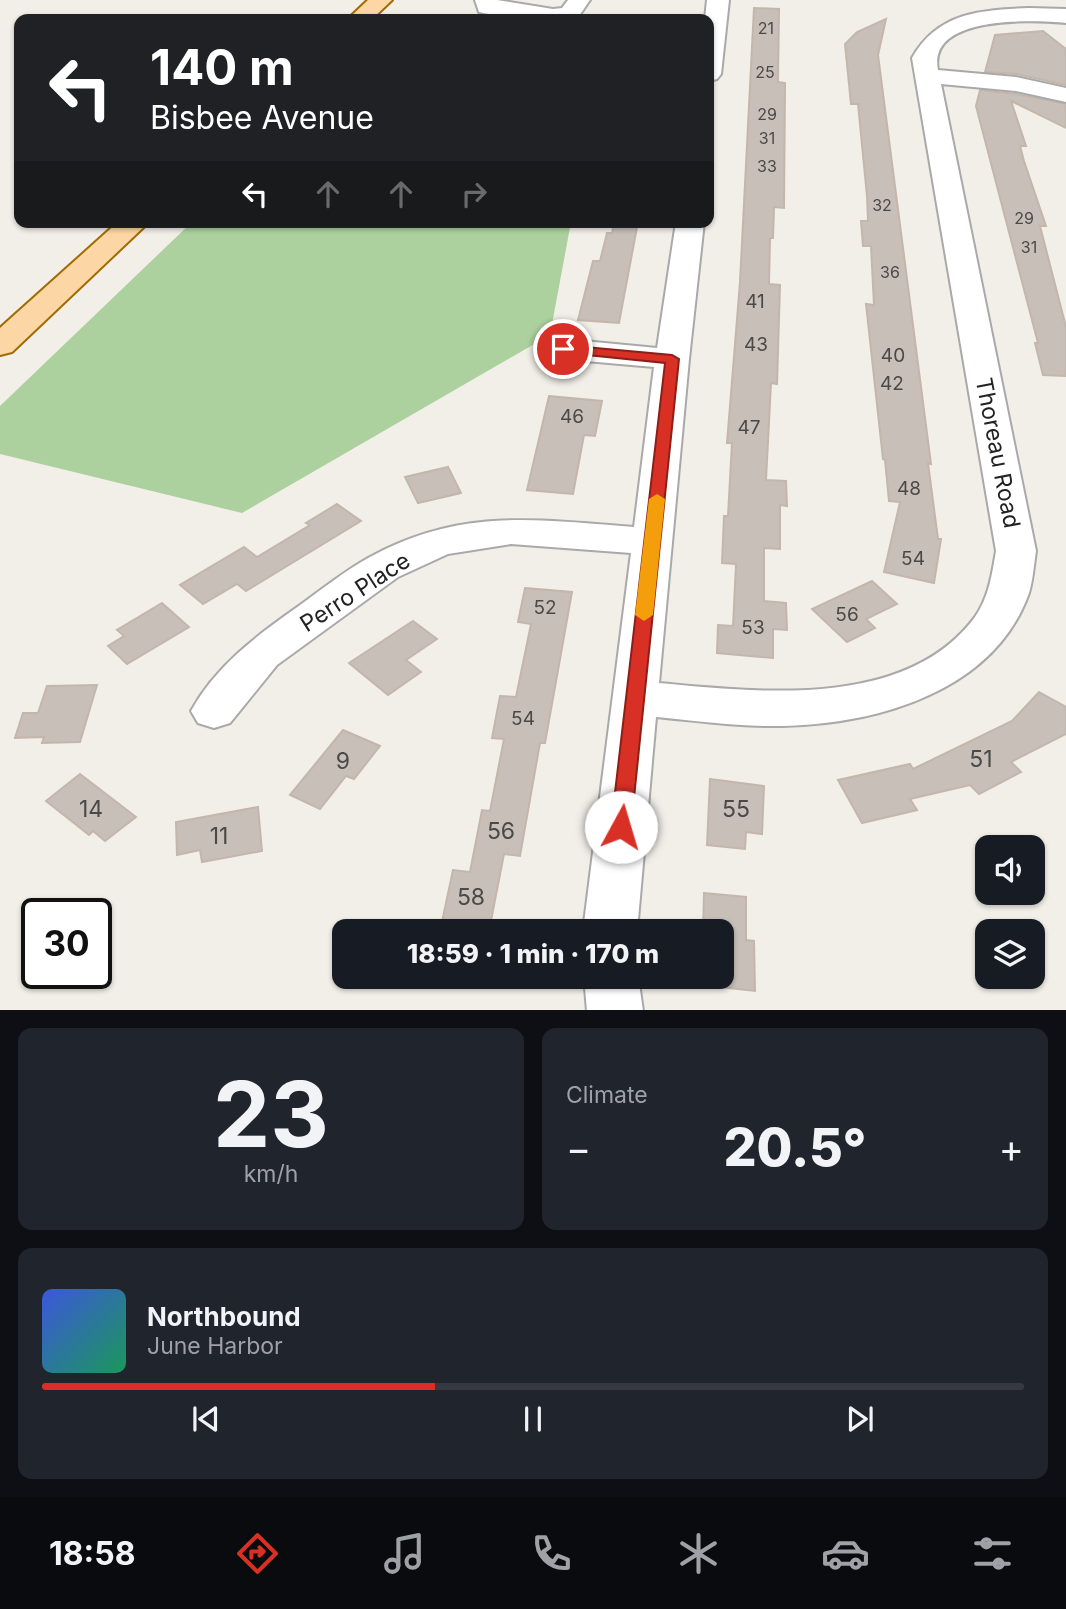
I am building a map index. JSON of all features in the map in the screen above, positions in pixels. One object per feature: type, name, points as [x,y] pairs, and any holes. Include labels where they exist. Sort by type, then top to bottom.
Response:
[{"type":"main road","points":[[365,14],[381,0]]},
{"type":"main road","points":[[0,345],[128,228]]},
{"type":"street","points":[[486,0],[486,7],[543,14]]},
{"type":"street","points":[[566,14],[579,0]]},
{"type":"street","points":[[714,33],[718,0]]},
{"type":"street","name":"Thoreau Road","points":[[635,698],[782,709],[835,706],[883,695],[922,681],[962,658],[989,632],[1005,606],[1015,576],[1016,551],[924,58],[927,47],[935,38],[962,24],[1005,8],[1066,16]]},
{"type":"street","points":[[926,76],[1016,84],[1066,95]]},
{"type":"street","points":[[611,919],[672,359],[689,228]]},
{"type":"street","points":[[563,349],[672,359]]},
{"type":"street","name":"Perro Place","points":[[214,711],[262,654],[384,567],[437,543],[473,535],[511,531],[652,541]]},
{"type":"street","points":[[613,989],[615,1010]]},
{"type":"green space","points":[[186,228],[570,228],[550,335],[242,513],[0,454],[0,406]]},
{"type":"building","points":[[754,8],[779,9],[778,82],[785,83],[784,208],[774,207],[773,238],[770,238],[769,284],[780,285],[777,384],[771,383],[766,480],[786,481],[787,506],[780,505],[780,549],[764,548],[764,601],[786,603],[787,630],[773,629],[773,658],[717,653],[718,625],[733,626],[736,564],[722,563],[724,516],[728,516],[732,443],[727,443],[740,282]]},
{"type":"building","points":[[886,19],[878,55],[931,464],[928,463],[938,539],[941,539],[934,583],[884,572],[900,502],[889,501],[883,459],[866,304],[874,305],[871,246],[863,246],[861,221],[868,221],[867,196],[858,104],[851,104],[845,44],[857,32]]},
{"type":"building","points":[[1043,31],[1066,49],[1066,85],[1017,74],[985,72],[995,35]]},
{"type":"building","points":[[980,90],[1066,104],[1066,128],[1011,101],[1026,146],[1020,146],[1024,161],[1046,226],[1040,226],[1066,327],[1066,376],[1043,375],[1035,343],[1038,343],[976,106]]},
{"type":"building","points":[[613,228],[637,228],[619,323],[578,320],[593,261],[600,261],[607,233],[612,233]]},
{"type":"building","points":[[549,396],[602,401],[595,436],[584,435],[573,494],[527,490]]},
{"type":"building","points":[[448,467],[461,493],[418,503],[405,477]]},
{"type":"building","points":[[337,504],[361,521],[246,591],[237,584],[203,604],[180,585],[244,547],[257,557],[310,525],[306,523]]},
{"type":"building","points":[[872,581],[897,604],[866,619],[875,628],[847,642],[812,609]]},
{"type":"building","points":[[525,588],[572,592],[545,743],[540,743],[520,856],[504,854],[491,919],[443,919],[453,870],[470,872],[482,810],[490,811],[504,739],[492,738],[500,696],[516,697],[531,624],[518,622]]},
{"type":"building","points":[[162,603],[189,627],[127,664],[108,646],[124,636],[117,630]]},
{"type":"building","points":[[413,621],[437,639],[406,660],[421,672],[388,695],[349,663]]},
{"type":"building","points":[[97,685],[80,742],[42,743],[44,737],[15,738],[23,713],[38,713],[47,686]]},
{"type":"building","points":[[1039,692],[1066,707],[1066,734],[1011,762],[1021,772],[979,794],[970,785],[910,799],[917,810],[862,823],[838,780],[910,764],[913,769],[1012,721]]},
{"type":"building","points":[[343,730],[380,746],[354,779],[346,776],[320,809],[290,795]]},
{"type":"building","points":[[80,774],[136,817],[105,841],[93,831],[89,835],[46,801]]},
{"type":"building","points":[[710,779],[764,786],[762,834],[746,832],[745,849],[707,845]]},
{"type":"building","points":[[258,807],[262,851],[202,862],[200,850],[177,855],[176,822]]},
{"type":"building","points":[[704,893],[746,897],[746,940],[754,941],[755,991],[734,989],[734,919],[703,919]]},
{"type":"slow traffic","points":[[644,615],[657,499]]},
{"type":"route","points":[[563,349],[672,359],[621,827]]}]
